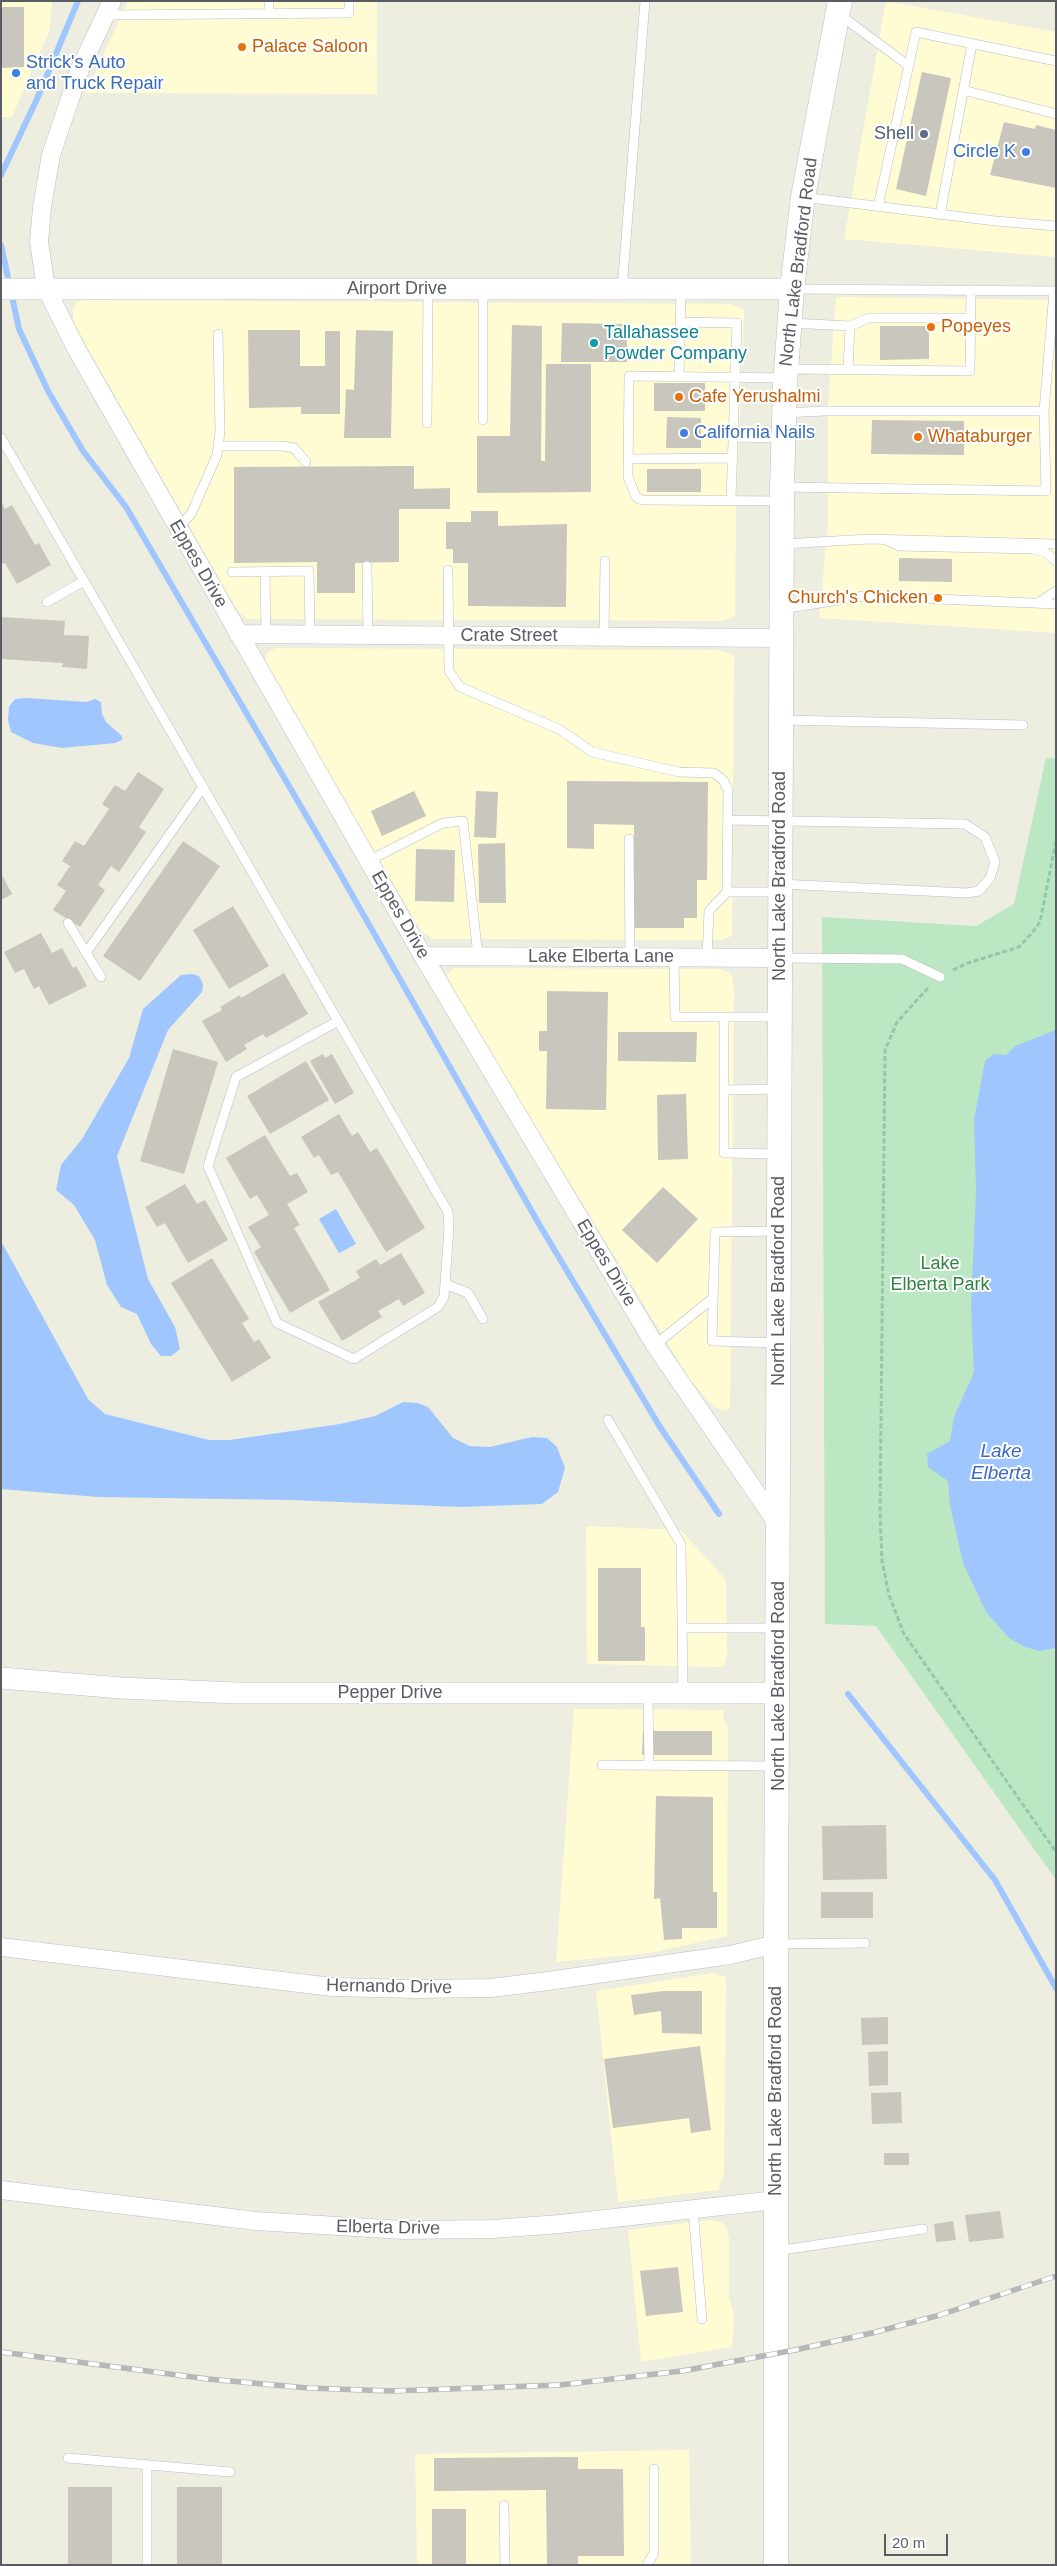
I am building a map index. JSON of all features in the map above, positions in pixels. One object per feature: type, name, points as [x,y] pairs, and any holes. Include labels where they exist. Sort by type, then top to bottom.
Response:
[{"type":"main road","name":"North Lake Bradford Road","points":[[776,2565],[776,1944],[779,1693],[782,494],[786,374],[792,289],[803,197],[839,7]]},
{"type":"street","name":"Eppes Drive","points":[[109,8],[80,69],[51,155],[42,207],[37,288],[77,350],[423,956],[655,1345],[779,1526]]},
{"type":"street","name":"Airport Drive","points":[[1,289],[792,289]]},
{"type":"street","name":"Crate Street","points":[[238,634],[781,638]]},
{"type":"street","name":"Lake Elberta Lane","points":[[423,956],[780,958]]},
{"type":"street","name":"Pepper Drive","points":[[1,1678],[121,1688],[237,1693],[779,1693]]},
{"type":"street","name":"Hernando Drive","points":[[1,1947],[332,1987],[417,1990],[491,1988],[539,1982],[730,1955],[776,1944]]},
{"type":"street","name":"Elberta Drive","points":[[1,2190],[265,2222],[403,2230],[493,2229],[560,2224],[776,2200]]},
{"type":"lane","points":[[269,1],[269,14]]},
{"type":"lane","points":[[109,8],[269,14],[349,13],[349,1]]},
{"type":"lane","points":[[622,289],[645,1]]},
{"type":"lane","points":[[839,7],[909,66]]},
{"type":"lane","points":[[878,207],[916,32],[1056,61]]},
{"type":"lane","points":[[940,214],[972,44]]},
{"type":"lane","points":[[963,90],[1056,114]]},
{"type":"lane","points":[[803,197],[1056,226]]},
{"type":"lane","points":[[426,423],[428,289]]},
{"type":"lane","points":[[482,420],[483,289]]},
{"type":"lane","points":[[679,376],[681,289]]},
{"type":"lane","points":[[792,289],[971,290],[1055,291],[1044,411],[1046,491],[782,494],[732,500],[642,500],[636,497],[631,490],[628,477],[629,376],[735,378],[848,370],[970,371],[971,290]]},
{"type":"lane","points":[[790,323],[850,326],[869,318],[971,318]]},
{"type":"lane","points":[[680,322],[737,323],[732,500]]},
{"type":"lane","points":[[848,370],[850,326]]},
{"type":"lane","points":[[178,528],[191,514],[217,455],[218,334]]},
{"type":"lane","points":[[785,413],[824,410],[1044,411]]},
{"type":"lane","points":[[733,437],[784,438]]},
{"type":"lane","points":[[1,438],[84,580],[338,1020],[448,1212],[449,1228],[444,1297],[438,1307],[354,1359],[277,1323],[208,1166],[236,1077],[338,1020]]},
{"type":"lane","points":[[218,446],[283,446],[294,448],[306,462]]},
{"type":"lane","points":[[628,459],[733,458]]},
{"type":"lane","points":[[884,539],[900,546],[1032,549],[1045,552],[1056,561]]},
{"type":"lane","points":[[782,544],[884,539],[1056,544]]},
{"type":"lane","points":[[604,561],[604,636]]},
{"type":"lane","points":[[368,566],[368,635]]},
{"type":"lane","points":[[448,570],[449,671],[460,687],[559,729],[592,752],[679,772],[714,773],[723,780],[728,790],[727,892]]},
{"type":"lane","points":[[232,572],[309,571],[310,635]]},
{"type":"lane","points":[[265,572],[266,634]]},
{"type":"lane","points":[[47,602],[84,580]]},
{"type":"lane","points":[[1037,603],[1056,592]]},
{"type":"lane","points":[[781,609],[864,596],[1056,604]]},
{"type":"lane","points":[[781,720],[1023,725]]},
{"type":"lane","points":[[86,953],[203,787]]},
{"type":"lane","points":[[707,957],[709,911],[727,892],[780,888],[967,893],[980,891],[990,878],[995,862],[985,837],[966,824],[728,820]]},
{"type":"lane","points":[[368,861],[443,823],[463,821],[478,956]]},
{"type":"lane","points":[[629,839],[630,957]]},
{"type":"lane","points":[[68,923],[101,977]]},
{"type":"lane","points":[[674,957],[675,1017],[780,1017]]},
{"type":"lane","points":[[780,958],[902,960],[940,977]]},
{"type":"lane","points":[[724,1017],[724,1153],[779,1154]]},
{"type":"lane","points":[[724,1090],[780,1089]]},
{"type":"lane","points":[[779,1231],[715,1232],[712,1341],[779,1343]]},
{"type":"lane","points":[[445,1284],[468,1293],[483,1319]]},
{"type":"lane","points":[[655,1345],[713,1298]]},
{"type":"lane","points":[[608,1420],[681,1544],[683,1693]]},
{"type":"lane","points":[[682,1628],[779,1628]]},
{"type":"lane","points":[[648,1693],[649,1765]]},
{"type":"lane","points":[[602,1765],[778,1766]]},
{"type":"lane","points":[[776,1944],[865,1943]]},
{"type":"lane","points":[[693,2209],[702,2319]]},
{"type":"lane","points":[[776,2252],[923,2229]]},
{"type":"lane","points":[[68,2458],[230,2472]]},
{"type":"lane","points":[[147,2565],[148,2465]]},
{"type":"lane","points":[[647,2565],[654,2553],[654,2468]]},
{"type":"lane","points":[[504,2505],[505,2565]]},
{"type":"path","points":[[1056,841],[1040,922],[1032,934],[1019,947],[968,963],[940,977],[918,997],[897,1022],[886,1050],[880,1511],[882,1561],[889,1596],[904,1634],[1056,1852]]},
{"type":"shaded area","name":"Strick's Auto and Truck Repair","points":[[1,1],[52,1],[50,29],[12,117],[1,117]]},
{"type":"shaded area","name":"Palace Saloon","points":[[128,1],[377,1],[377,94],[86,93]]},
{"type":"shaded area","points":[[886,1],[1056,32],[1056,257],[844,239]]},
{"type":"shaded area","points":[[836,297],[1056,300],[1056,633],[819,618],[828,525],[828,405]]},
{"type":"shaded area","points":[[86,300],[730,304],[739,307],[744,310],[736,512],[735,616],[723,621],[247,619],[237,610],[73,322],[73,309],[77,302]]},
{"type":"shaded area","points":[[276,648],[718,650],[734,655],[732,936],[721,940],[434,939],[421,931],[264,663],[268,652]]},
{"type":"shaded area","points":[[454,968],[718,969],[731,973],[734,988],[730,1408],[725,1411],[714,1407],[688,1377],[448,982],[447,976]]},
{"type":"shaded area","points":[[586,1526],[681,1530],[726,1580],[727,1654],[724,1667],[587,1664]]},
{"type":"shaded area","points":[[574,1709],[723,1710],[724,1720],[728,1727],[727,1936],[650,1953],[556,1962]]},
{"type":"shaded area","points":[[713,1973],[726,1977],[724,2172],[718,2190],[618,2202],[596,1991]]},
{"type":"shaded area","points":[[710,2220],[721,2222],[727,2227],[729,2238],[729,2297],[734,2314],[732,2347],[641,2362],[628,2230]]},
{"type":"shaded area","points":[[689,2450],[691,2565],[417,2565],[415,2454]]},
{"type":"green space","name":"Lake Elberta Park","points":[[1046,758],[1056,758],[1056,1880],[876,1626],[825,1624],[822,917],[976,926],[1014,904]]},
{"type":"water","points":[[15,699],[87,702],[95,699],[101,702],[102,714],[106,722],[122,736],[122,740],[115,743],[62,748],[33,743],[11,732],[8,720],[9,707]]},
{"type":"water","points":[[192,974],[199,976],[203,984],[202,992],[168,1030],[117,1156],[148,1279],[175,1327],[180,1349],[171,1356],[161,1356],[151,1344],[137,1314],[121,1307],[107,1285],[95,1240],[74,1205],[56,1190],[61,1165],[82,1139],[129,1058],[143,1009],[181,975]]},
{"type":"water","name":"Lake Elberta","points":[[1056,1030],[1056,1648],[1040,1651],[1025,1647],[1009,1638],[986,1612],[963,1563],[950,1505],[948,1481],[928,1467],[927,1454],[950,1441],[954,1417],[974,1372],[971,1307],[976,1190],[974,1120],[985,1061],[994,1054],[1006,1055],[1015,1046]]},
{"type":"water","points":[[336,1209],[356,1244],[339,1253],[319,1219]]},
{"type":"water","points":[[1,1241],[88,1399],[105,1414],[209,1440],[230,1440],[340,1424],[375,1416],[403,1402],[418,1403],[428,1407],[453,1438],[470,1446],[490,1447],[532,1437],[547,1438],[557,1447],[565,1468],[558,1492],[542,1504],[461,1507],[291,1500],[98,1497],[1,1489]]},
{"type":"building","points":[[1,7],[24,7],[24,67],[1,68]]},
{"type":"building","name":"Shell","points":[[922,72],[951,78],[926,196],[896,189]]},
{"type":"building","name":"Circle K","points":[[1004,122],[1035,129],[1036,125],[1056,130],[1056,188],[990,175]]},
{"type":"building","name":"Tallahassee Powder Company","points":[[562,323],[627,324],[627,362],[561,362]]},
{"type":"building","points":[[512,325],[542,326],[541,461],[545,461],[546,364],[591,364],[591,492],[477,493],[477,436],[510,436]]},
{"type":"building","points":[[880,326],[929,326],[929,359],[880,360]]},
{"type":"building","points":[[248,330],[300,330],[300,366],[325,366],[325,331],[340,331],[340,414],[301,414],[301,407],[249,408]]},
{"type":"building","points":[[356,330],[393,331],[391,438],[344,438],[346,389],[354,390]]},
{"type":"building","name":"Cafe Yerushalmi","points":[[654,383],[705,383],[705,411],[654,411]]},
{"type":"building","name":"California Nails","points":[[667,417],[701,418],[701,448],[666,448]]},
{"type":"building","name":"Whataburger","points":[[872,420],[964,421],[964,455],[871,454]]},
{"type":"building","points":[[414,466],[414,489],[450,488],[450,509],[399,509],[399,562],[355,563],[355,593],[317,593],[317,562],[234,563],[234,467]]},
{"type":"building","points":[[647,469],[701,469],[701,492],[647,492]]},
{"type":"building","points":[[1,501],[5,509],[12,505],[35,545],[39,543],[51,565],[17,584],[5,563],[1,564]]},
{"type":"building","points":[[471,511],[498,511],[498,526],[567,524],[566,607],[468,606],[468,563],[453,563],[453,549],[446,549],[446,522],[471,522]]},
{"type":"building","points":[[899,558],[952,559],[952,582],[899,581]]},
{"type":"building","points":[[1,617],[65,621],[64,635],[89,636],[87,669],[62,667],[63,663],[1,659]]},
{"type":"building","points":[[138,772],[164,789],[139,827],[146,832],[119,872],[111,866],[98,885],[105,890],[80,927],[53,910],[66,891],[57,885],[70,866],[62,861],[75,841],[84,846],[109,809],[102,804],[115,785],[125,791]]},
{"type":"building","points":[[567,781],[708,782],[707,880],[697,880],[697,918],[684,918],[684,928],[633,928],[634,825],[594,824],[594,849],[567,848]]},
{"type":"building","points":[[414,791],[426,816],[382,836],[371,811]]},
{"type":"building","points":[[476,791],[498,792],[496,838],[474,837]]},
{"type":"building","points":[[183,841],[220,866],[140,981],[103,956]]},
{"type":"building","points":[[505,843],[506,903],[479,903],[478,844]]},
{"type":"building","points":[[416,849],[455,850],[454,902],[415,901]]},
{"type":"building","points":[[1,873],[12,894],[1,900]]},
{"type":"building","points":[[233,906],[269,966],[229,989],[193,930]]},
{"type":"building","points":[[41,933],[52,953],[62,948],[73,968],[76,966],[87,986],[49,1005],[39,986],[34,989],[24,969],[15,973],[4,952]]},
{"type":"building","points":[[284,973],[308,1014],[266,1038],[263,1034],[244,1045],[247,1049],[226,1062],[202,1021],[222,1010],[220,1007],[240,995],[241,998]]},
{"type":"building","points":[[547,991],[608,992],[606,1110],[546,1109],[547,1051],[539,1051],[539,1031],[547,1031]]},
{"type":"building","points":[[618,1032],[697,1032],[696,1062],[618,1061]]},
{"type":"building","points":[[173,1049],[218,1062],[184,1174],[140,1161]]},
{"type":"building","points":[[323,1054],[325,1058],[332,1054],[354,1093],[335,1104],[310,1061]]},
{"type":"building","points":[[306,1061],[329,1100],[270,1134],[247,1096]]},
{"type":"building","points":[[686,1094],[688,1159],[658,1160],[657,1095]]},
{"type":"building","points":[[339,1114],[352,1136],[358,1132],[370,1152],[377,1148],[425,1228],[386,1252],[338,1172],[331,1175],[319,1155],[314,1158],[301,1137]]},
{"type":"building","points":[[265,1135],[290,1176],[297,1173],[308,1192],[287,1204],[300,1225],[294,1228],[330,1290],[290,1313],[254,1252],[261,1247],[248,1227],[269,1215],[257,1195],[250,1199],[226,1158]]},
{"type":"building","points":[[185,1184],[197,1204],[205,1200],[228,1240],[188,1263],[165,1223],[157,1227],[145,1207]]},
{"type":"building","points":[[663,1187],[698,1219],[657,1263],[622,1230]]},
{"type":"building","points":[[401,1253],[425,1293],[403,1306],[399,1299],[378,1311],[382,1317],[342,1341],[318,1302],[360,1278],[356,1271],[376,1259],[380,1265]]},
{"type":"building","points":[[212,1258],[249,1319],[242,1323],[254,1342],[259,1339],[271,1358],[232,1382],[171,1283]]},
{"type":"building","points":[[598,1568],[641,1568],[641,1627],[645,1627],[645,1661],[598,1661]]},
{"type":"building","points":[[643,1731],[712,1731],[712,1755],[642,1755]]},
{"type":"building","points":[[656,1796],[713,1797],[713,1892],[717,1892],[717,1928],[682,1928],[682,1939],[664,1940],[660,1898],[654,1899]]},
{"type":"building","points":[[886,1825],[887,1879],[823,1880],[822,1826]]},
{"type":"building","points":[[821,1892],[873,1892],[873,1918],[821,1918]]},
{"type":"building","points":[[663,1991],[702,1991],[702,2034],[662,2033],[661,2011],[634,2015],[631,1995]]},
{"type":"building","points":[[888,2017],[888,2044],[862,2045],[861,2018]]},
{"type":"building","points":[[700,2046],[711,2130],[691,2133],[689,2118],[613,2128],[604,2059]]},
{"type":"building","points":[[888,2051],[888,2085],[869,2086],[868,2052]]},
{"type":"building","points":[[901,2092],[902,2123],[872,2124],[871,2093]]},
{"type":"building","points":[[884,2153],[909,2153],[909,2165],[884,2165]]},
{"type":"building","points":[[1000,2211],[1004,2238],[969,2242],[965,2215]]},
{"type":"building","points":[[953,2221],[956,2240],[936,2242],[934,2224]]},
{"type":"building","points":[[678,2267],[683,2312],[646,2316],[640,2271]]},
{"type":"building","points":[[578,2457],[578,2469],[623,2469],[624,2556],[578,2556],[578,2565],[547,2565],[546,2490],[434,2491],[434,2458]]},
{"type":"building","points":[[68,2487],[112,2487],[112,2565],[68,2565]]},
{"type":"building","points":[[177,2487],[222,2487],[222,2565],[177,2565]]},
{"type":"building","points":[[432,2509],[466,2509],[466,2565],[432,2565]]},
{"type":"waterway","points":[[1,175],[37,99],[78,1]]},
{"type":"waterway","points":[[1,245],[19,329],[48,391],[83,451],[126,507],[338,870],[539,1224],[660,1427],[719,1514]]},
{"type":"waterway","points":[[848,1694],[995,1880],[1056,1988]]},
{"type":"railway","points":[[1,2352],[208,2379],[308,2388],[392,2391],[560,2385],[682,2371],[795,2350],[872,2333],[940,2315],[1056,2276]]},
{"type":"place","name":"Palace Saloon","points":[[242,47]]},
{"type":"place","name":"Strick's Auto and Truck Repair","points":[[16,73]]},
{"type":"place","name":"Shell","points":[[924,134]]},
{"type":"place","name":"Circle K","points":[[1026,152]]},
{"type":"place","name":"Popeyes","points":[[931,327]]},
{"type":"place","name":"Tallahassee Powder Company","points":[[594,343]]},
{"type":"place","name":"Cafe Yerushalmi","points":[[679,397]]},
{"type":"place","name":"California Nails","points":[[684,433]]},
{"type":"place","name":"Whataburger","points":[[918,437]]},
{"type":"place","name":"Church's Chicken","points":[[938,598]]}]
